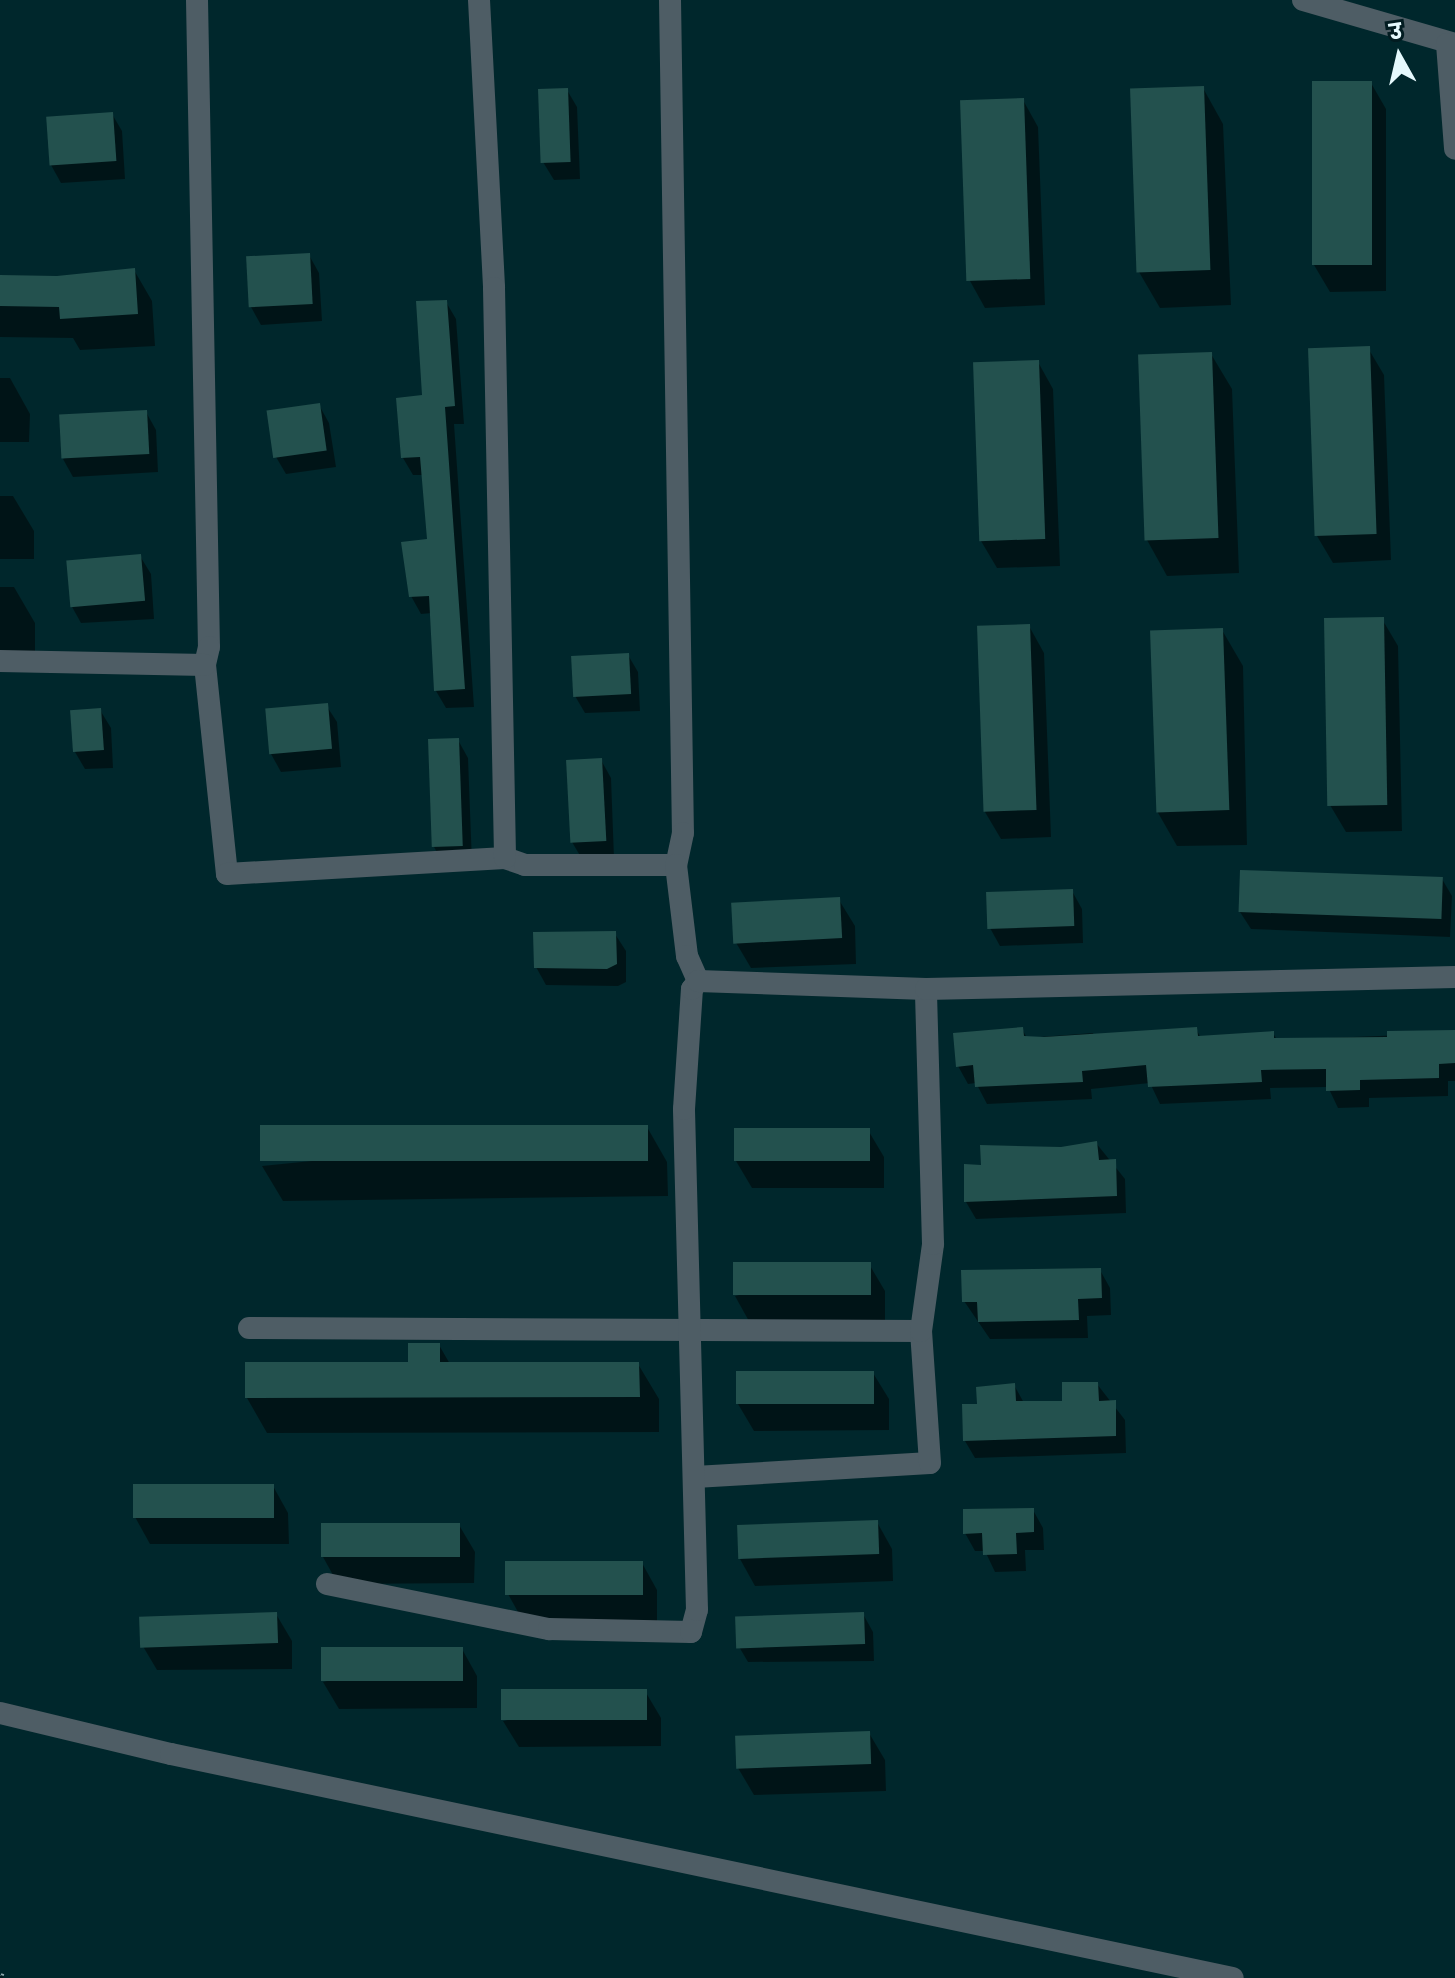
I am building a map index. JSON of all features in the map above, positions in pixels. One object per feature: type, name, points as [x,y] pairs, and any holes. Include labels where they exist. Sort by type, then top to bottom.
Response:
[{"type":"street","points":[[197,0],[209,647],[205,665],[227,874],[505,858],[525,865],[676,865]]},
{"type":"street","points":[[479,0],[494,288],[505,858]]},
{"type":"street","points":[[670,0],[683,833],[676,865],[687,956],[698,981]]},
{"type":"street","points":[[1303,0],[1451,44],[1455,149]]},
{"type":"street","points":[[0,661],[205,665]]},
{"type":"street","points":[[698,981],[926,989],[1455,977]]},
{"type":"street","points":[[327,1584],[549,1629],[691,1632],[697,1610],[695,1477],[687,1330],[684,1109],[692,989],[698,981]]},
{"type":"street","points":[[695,1477],[930,1463],[921,1331],[933,1244],[926,989]]},
{"type":"street","points":[[249,1328],[921,1331]]},
{"type":"street","points":[[0,1713],[171,1754],[1233,1978]]},
{"type":"building","points":[[1312,81],[1372,81],[1372,265],[1312,265]]},
{"type":"building","points":[[1204,86],[1210,270],[1136,272],[1130,89]]},
{"type":"building","points":[[568,88],[571,162],[541,163],[538,89]]},
{"type":"building","points":[[1024,98],[1030,279],[966,281],[960,100]]},
{"type":"building","points":[[113,112],[116,161],[50,166],[46,117]]},
{"type":"building","points":[[310,253],[313,304],[249,307],[246,256]]},
{"type":"building","points":[[135,268],[138,314],[60,319],[59,307],[0,306],[0,275],[57,276]]},
{"type":"building","points":[[447,300],[455,406],[445,407],[465,689],[434,691],[429,596],[409,597],[401,542],[427,539],[420,457],[401,458],[396,398],[422,395],[416,301]]},
{"type":"building","points":[[1370,346],[1377,534],[1315,536],[1308,348]]},
{"type":"building","points":[[1212,352],[1218,538],[1145,540],[1138,355]]},
{"type":"building","points":[[1039,360],[1045,539],[979,541],[973,362]]},
{"type":"building","points":[[320,403],[327,451],[273,458],[267,411]]},
{"type":"building","points":[[147,410],[149,454],[61,459],[59,415]]},
{"type":"building","points":[[141,554],[145,601],[70,607],[66,561]]},
{"type":"building","points":[[1384,617],[1387,805],[1327,806],[1324,618]]},
{"type":"building","points":[[1030,624],[1036,810],[984,812],[977,626]]},
{"type":"building","points":[[1223,628],[1229,810],[1156,812],[1150,631]]},
{"type":"building","points":[[629,653],[631,694],[573,697],[571,656]]},
{"type":"building","points":[[328,703],[332,749],[269,754],[265,708]]},
{"type":"building","points":[[101,708],[104,750],[73,752],[70,710]]},
{"type":"building","points":[[459,738],[463,846],[432,847],[428,739]]},
{"type":"building","points":[[602,758],[606,841],[570,843],[566,760]]},
{"type":"building","points":[[1240,870],[1443,877],[1441,919],[1239,912]]},
{"type":"building","points":[[1073,889],[1074,926],[987,929],[986,892]]},
{"type":"building","points":[[840,897],[842,938],[733,944],[731,903]]},
{"type":"building","points":[[616,931],[617,964],[607,969],[534,968],[533,932]]},
{"type":"building","points":[[1023,1027],[1024,1036],[1044,1037],[1197,1027],[1198,1036],[1274,1031],[1274,1038],[1387,1037],[1387,1031],[1455,1030],[1455,1063],[1439,1064],[1439,1078],[1360,1080],[1360,1090],[1326,1091],[1326,1069],[1261,1070],[1262,1082],[1148,1087],[1146,1065],[1082,1071],[1083,1082],[975,1087],[973,1065],[956,1067],[953,1033]]},
{"type":"building","points":[[260,1125],[648,1125],[648,1161],[260,1161]]},
{"type":"building","points":[[734,1128],[870,1128],[870,1161],[734,1161]]},
{"type":"building","points":[[1097,1141],[1099,1160],[1116,1159],[1117,1196],[964,1202],[964,1164],[981,1165],[980,1145],[1061,1147]]},
{"type":"building","points":[[733,1262],[871,1262],[871,1295],[733,1295]]},
{"type":"building","points":[[1101,1268],[1102,1298],[1078,1299],[1079,1320],[978,1322],[977,1302],[962,1302],[961,1270]]},
{"type":"building","points":[[408,1343],[440,1343],[440,1362],[639,1362],[640,1397],[245,1398],[245,1362],[408,1362]]},
{"type":"building","points":[[736,1371],[874,1371],[874,1404],[736,1404]]},
{"type":"building","points":[[1062,1382],[1098,1382],[1099,1401],[1116,1400],[1116,1436],[963,1441],[962,1404],[977,1404],[976,1387],[1015,1383],[1016,1401],[1062,1401]]},
{"type":"building","points":[[133,1484],[274,1484],[274,1518],[133,1518]]},
{"type":"building","points":[[1034,1508],[1034,1532],[1016,1533],[1017,1554],[983,1555],[982,1533],[963,1534],[963,1509]]},
{"type":"building","points":[[878,1520],[879,1554],[738,1559],[737,1525]]},
{"type":"building","points":[[321,1523],[460,1523],[460,1557],[321,1557]]},
{"type":"building","points":[[505,1561],[643,1561],[643,1595],[505,1595]]},
{"type":"building","points":[[277,1612],[278,1643],[140,1648],[139,1617]]},
{"type":"building","points":[[864,1612],[865,1644],[736,1648],[735,1617]]},
{"type":"building","points":[[321,1647],[463,1647],[463,1681],[321,1681]]},
{"type":"building","points":[[501,1689],[647,1689],[647,1720],[501,1720]]},
{"type":"building","points":[[870,1731],[871,1764],[736,1769],[735,1736]]}]
